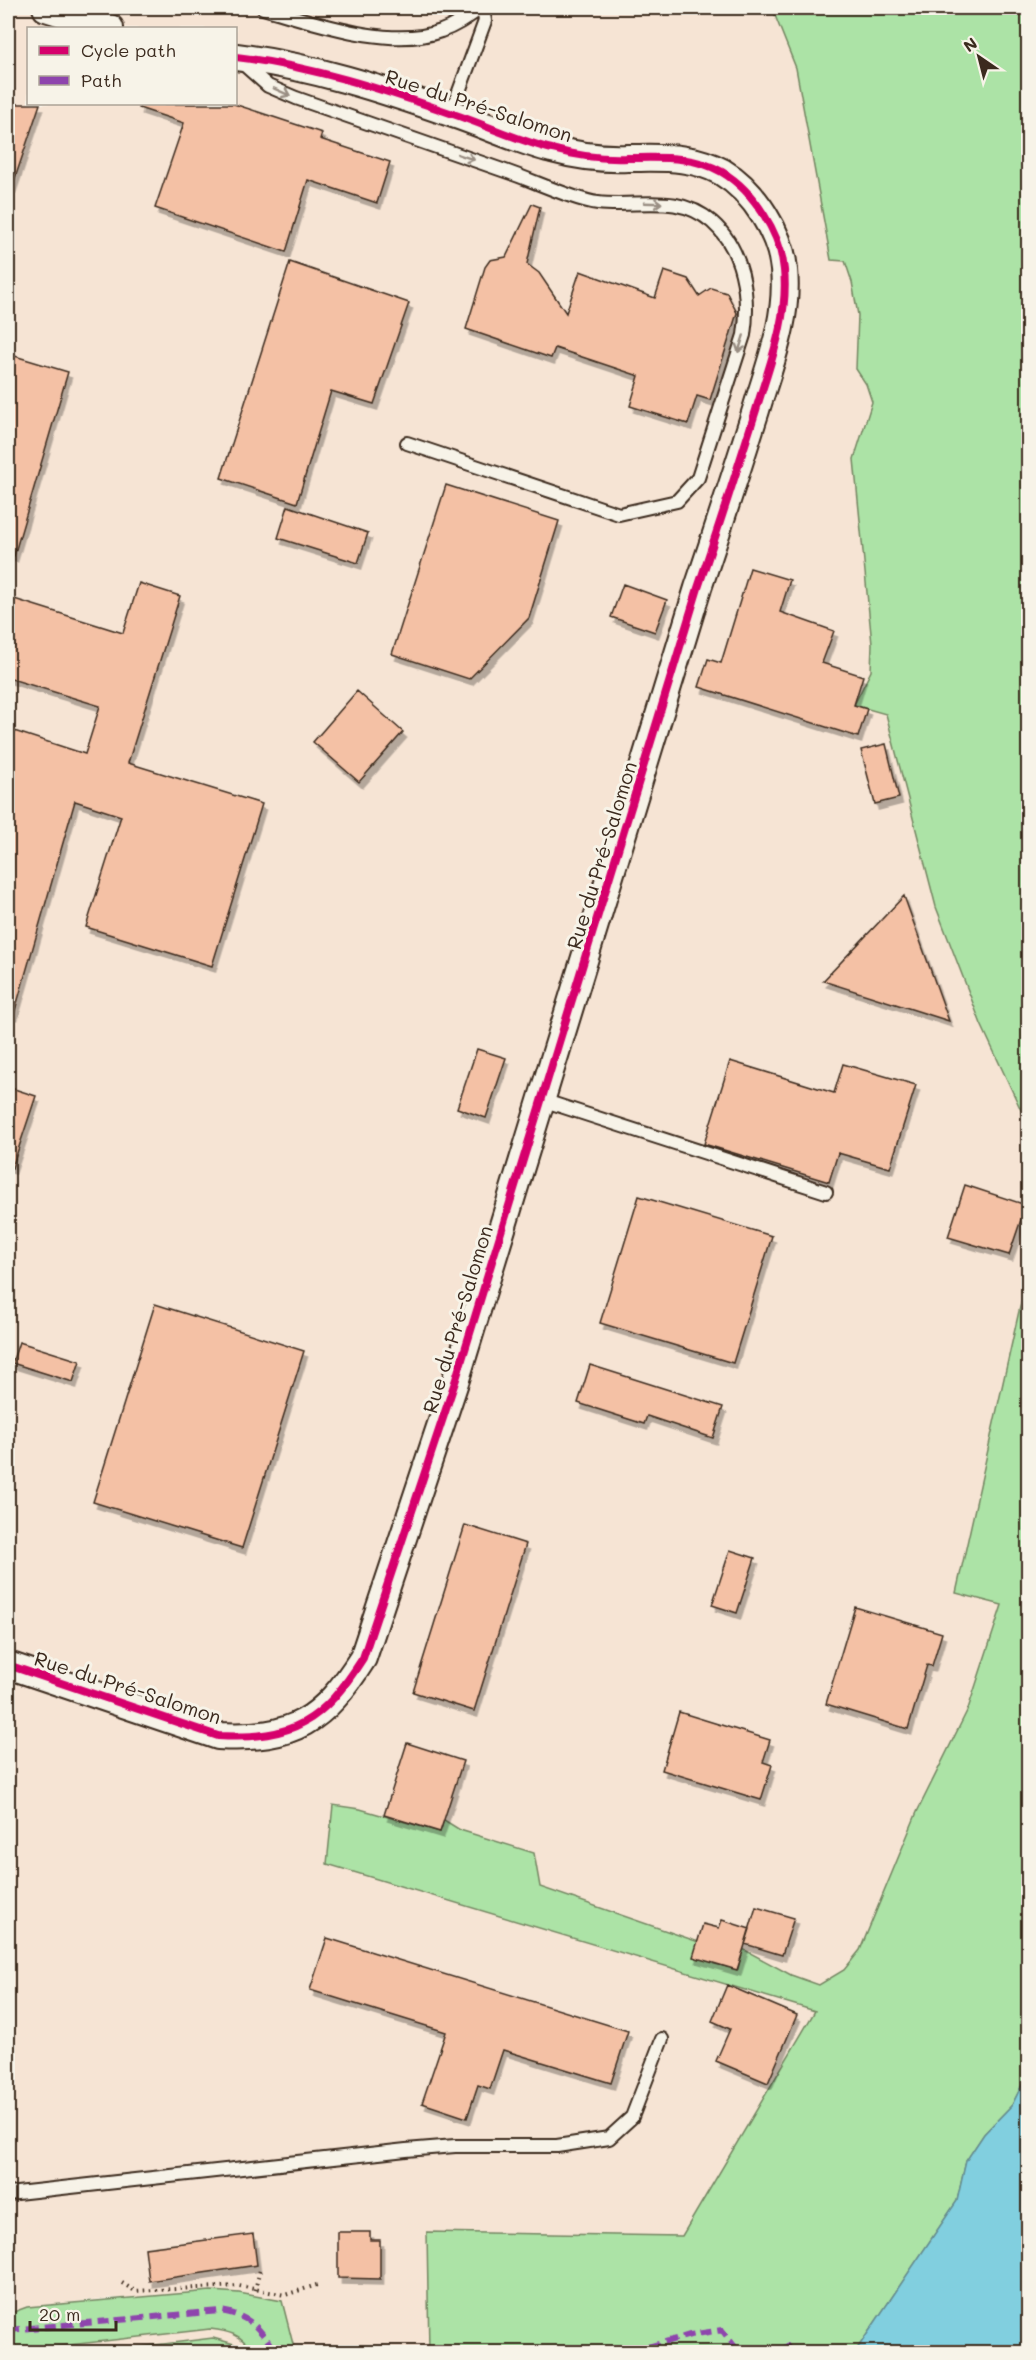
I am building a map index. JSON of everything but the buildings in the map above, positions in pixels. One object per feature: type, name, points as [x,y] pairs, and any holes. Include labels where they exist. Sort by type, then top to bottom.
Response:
[{"type":"street","points":[[46,8],[107,27]]},
{"type":"street","name":"Rue du Pré-Salomon","points":[[8,1665],[218,1736],[248,1737],[274,1735],[292,1729],[312,1718],[340,1694],[363,1658],[374,1631],[456,1379],[770,366],[784,306],[784,269],[776,239],[763,213],[743,189],[722,172],[693,161],[666,156],[587,157],[550,149],[339,76],[278,62],[237,57]]},
{"type":"lane","points":[[263,8],[393,38],[440,32],[482,8],[485,21],[451,113]]},
{"type":"lane","points":[[237,58],[268,86],[296,98],[598,203],[666,203],[693,209],[711,221],[726,237],[738,262],[745,285],[747,319],[744,336],[698,478],[677,501],[619,514],[407,444]]},
{"type":"lane","points":[[542,1101],[825,1192]]},
{"type":"lane","points":[[8,2194],[406,2150],[454,2146],[557,2146],[597,2142],[620,2130],[632,2117],[662,2039]]},
{"type":"path","points":[[255,2290],[261,2270]]},
{"type":"path","points":[[122,2283],[135,2291],[208,2286],[285,2295],[320,2284]]},
{"type":"shaded area","points":[[8,8],[772,8],[796,68],[831,260],[845,261],[852,282],[858,315],[856,369],[866,384],[872,403],[854,460],[872,644],[871,671],[854,705],[886,713],[936,907],[981,1024],[1028,1125],[1028,1279],[956,1593],[1002,1605],[968,1709],[917,1812],[860,1950],[844,1970],[820,1985],[791,1975],[743,1949],[737,1986],[815,2011],[682,2236],[428,2232],[429,2352],[295,2352],[282,2301],[113,2298],[27,2307],[8,2314]]},
{"type":"shaded area","points":[[222,2319],[262,2352],[8,2352],[8,2340]]},
{"type":"green space","points":[[772,8],[1028,8],[1028,1125],[981,1024],[936,907],[886,714],[854,705],[871,671],[872,644],[854,459],[872,402],[866,384],[856,369],[858,315],[852,282],[845,261],[831,260],[796,68]]},
{"type":"green space","points":[[1028,1279],[1028,2073],[1012,2105],[984,2134],[966,2161],[957,2201],[855,2352],[429,2352],[427,2232],[682,2236],[815,2011],[327,1864],[333,1805],[360,1809],[440,1832],[444,1820],[460,1830],[534,1853],[540,1887],[716,1948],[714,1964],[738,1969],[743,1949],[791,1975],[819,1985],[844,1970],[860,1950],[917,1812],[968,1709],[1002,1605],[956,1593]]},
{"type":"green space","points":[[211,2291],[239,2293],[282,2301],[295,2352],[250,2352],[248,2346],[239,2337],[228,2332],[210,2329],[8,2352],[8,2314],[27,2307]]},
{"type":"green space","points":[[213,2338],[234,2344],[239,2352],[98,2352]]},
{"type":"water","points":[[1028,2073],[1028,2352],[855,2352],[957,2201],[966,2161],[984,2134],[1012,2105]]},
{"type":"marked path","points":[[8,2330],[220,2311],[239,2316],[253,2324],[275,2352]]},
{"type":"marked path","points":[[630,2352],[690,2335],[722,2330],[739,2352]]},
{"type":"marked path","points":[[780,2352],[790,2344]]},
{"type":"cycle path","points":[[8,1665],[218,1736],[244,1736],[287,1730],[304,1722],[334,1697],[363,1658],[456,1379],[698,588],[772,359],[784,306],[782,256],[772,228],[745,190],[722,172],[688,160],[599,157],[561,151],[527,142],[373,87],[292,66],[237,57]]}]
